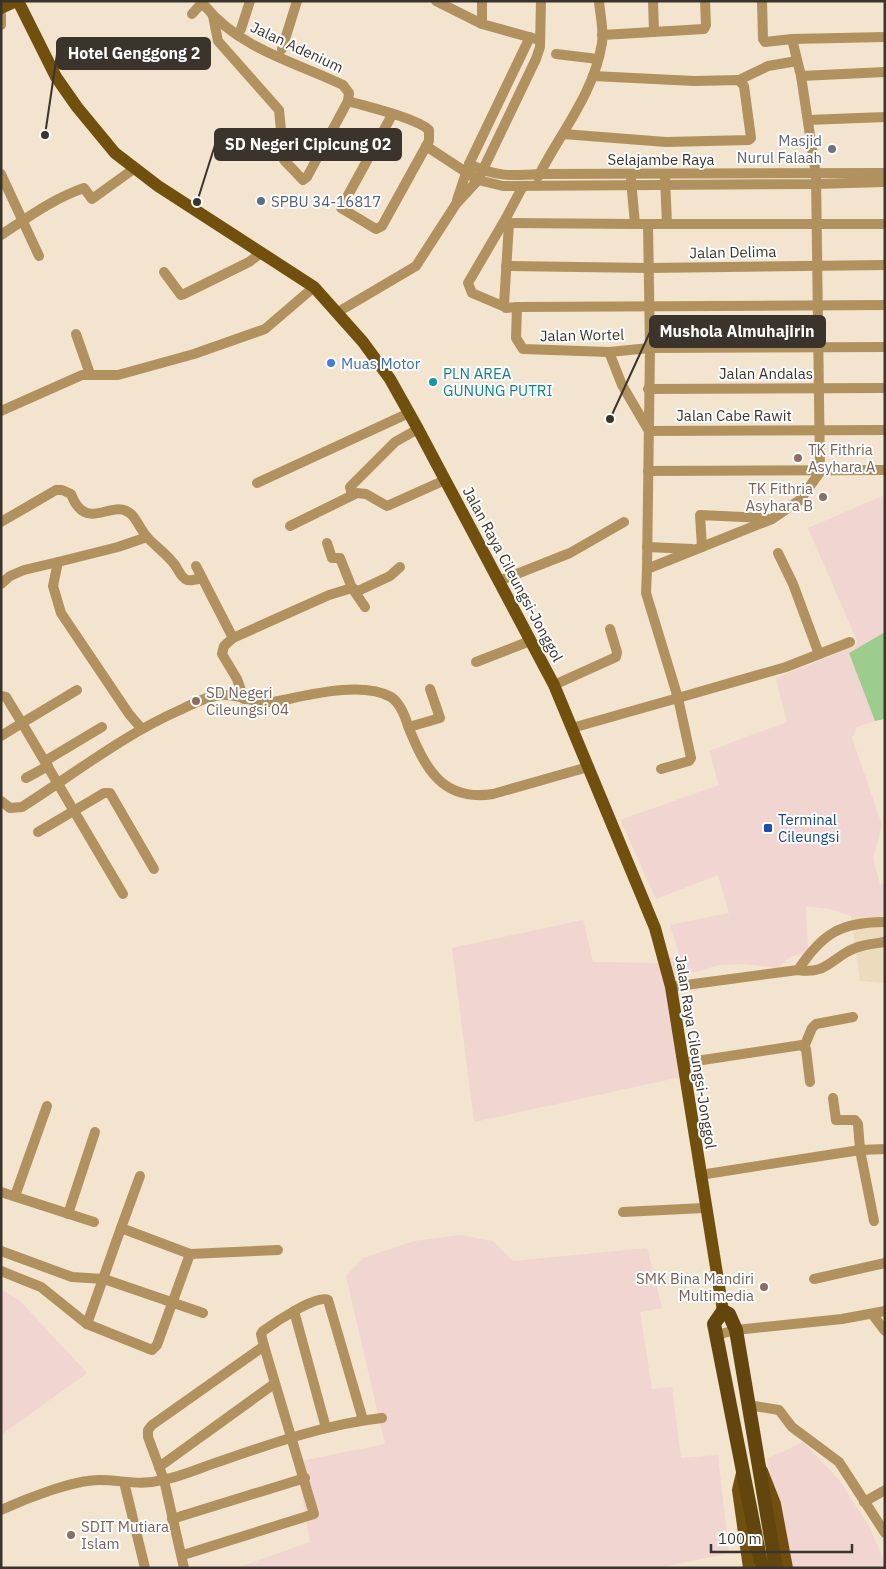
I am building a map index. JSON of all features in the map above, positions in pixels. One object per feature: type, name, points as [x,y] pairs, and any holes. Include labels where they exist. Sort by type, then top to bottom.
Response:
[{"type":"highway","name":"Jalan Raya Cileungsi-Jonggol","points":[[762,1568],[752,1507],[714,1324],[722,1311],[728,1314],[736,1330],[776,1568]]},
{"type":"main road","points":[[1,8],[17,1]]},
{"type":"main road","name":"Jalan Raya Cileungsi-Jonggol","points":[[17,1],[56,77],[115,152],[158,186],[314,287],[338,312],[390,379],[500,581],[554,685],[655,928],[671,987],[704,1208],[722,1311]]},
{"type":"main road","name":"Jalan Raya Cileungsi-Jonggol","points":[[757,1460],[775,1504],[787,1568]]},
{"type":"main road","name":"Jalan Raya Cileungsi-Jonggol","points":[[744,1468],[738,1490],[749,1568]]},
{"type":"street","points":[[241,29],[250,1]]},
{"type":"street","points":[[282,49],[297,1]]},
{"type":"street","points":[[482,1],[482,24]]},
{"type":"street","points":[[338,312],[416,266],[456,204],[480,175],[534,45],[541,22],[541,1]]},
{"type":"street","points":[[534,185],[593,76],[600,46],[599,1]]},
{"type":"street","points":[[653,1],[654,32]]},
{"type":"street","points":[[556,54],[600,46],[654,32],[704,29],[706,25],[706,1]]},
{"type":"street","points":[[762,1],[764,41],[794,50]]},
{"type":"street","points":[[437,2],[482,24],[534,45]]},
{"type":"street","name":"Jalan Adenium","points":[[192,14],[203,5],[230,30],[257,48],[343,85],[350,93],[348,101]]},
{"type":"street","points":[[1,15],[1,25]]},
{"type":"street","points":[[213,16],[218,41],[280,112],[284,160],[303,180],[307,178],[348,101],[392,115],[427,128],[431,134],[426,146],[379,229],[376,229],[342,210],[342,205],[392,115]]},
{"type":"street","points":[[593,76],[650,80],[738,80],[768,66],[794,50],[885,37]]},
{"type":"street","points":[[456,204],[467,168],[534,45]]},
{"type":"street","points":[[646,569],[772,518],[800,500],[820,472],[817,388],[816,180],[801,76],[794,50]]},
{"type":"street","points":[[801,76],[885,72]]},
{"type":"street","points":[[563,134],[657,141],[749,140],[751,136],[744,86],[738,80]]},
{"type":"street","points":[[808,120],[885,118]]},
{"type":"street","name":"Selajambe Raya","points":[[426,146],[480,175],[631,174],[665,179],[816,180],[885,173]]},
{"type":"street","points":[[1,235],[24,219],[74,191],[84,188],[92,199],[135,168]]},
{"type":"street","points":[[1,174],[40,256]]},
{"type":"street","points":[[631,174],[635,224]]},
{"type":"street","points":[[480,175],[503,186],[632,185],[665,179],[667,224]]},
{"type":"street","points":[[816,180],[885,182]]},
{"type":"street","points":[[523,186],[508,221],[468,283],[472,292],[505,307],[885,305]]},
{"type":"street","points":[[508,221],[635,224],[885,224]]},
{"type":"street","points":[[505,307],[508,221]]},
{"type":"street","points":[[648,224],[650,348],[646,593],[678,698],[691,758],[689,761],[661,769]]},
{"type":"street","points":[[164,272],[175,290],[181,295],[249,262],[261,253]]},
{"type":"street","name":"Jalan Delima","points":[[506,266],[649,268],[885,265]]},
{"type":"street","points":[[1,411],[90,374],[118,375],[194,354],[265,329],[314,287]]},
{"type":"street","name":"Jalan Wortel","points":[[517,308],[516,338],[523,349],[609,352],[650,348],[885,347]]},
{"type":"street","points":[[76,334],[90,374]]},
{"type":"street","points":[[609,352],[622,385],[649,430]]},
{"type":"street","name":"Jalan Andalas","points":[[648,389],[885,388]]},
{"type":"street","points":[[257,483],[409,414]]},
{"type":"street","points":[[352,495],[350,487],[354,482],[372,467],[395,442],[418,429]]},
{"type":"street","name":"Jalan Cabe Rawit","points":[[649,430],[885,430]]},
{"type":"street","points":[[648,472],[885,470]]},
{"type":"street","points":[[290,526],[360,492],[387,506],[445,480]]},
{"type":"street","points":[[1,522],[56,490],[62,490],[71,494],[75,504],[86,514],[121,508],[127,510],[138,522],[147,537],[170,560],[182,577],[187,580],[202,578]]},
{"type":"street","points":[[700,548],[700,515],[772,518]]},
{"type":"street","points":[[500,581],[570,553],[624,522]]},
{"type":"street","points":[[1,584],[18,572],[118,547],[147,537]]},
{"type":"street","points":[[327,543],[332,558],[340,558],[352,588],[365,607]]},
{"type":"street","points":[[647,547],[700,548]]},
{"type":"street","points":[[778,552],[793,584],[819,654]]},
{"type":"street","points":[[58,562],[53,586],[61,613],[129,714],[141,728]]},
{"type":"street","points":[[196,566],[233,638]]},
{"type":"street","points":[[244,699],[237,679],[226,663],[221,650],[233,638],[322,597],[352,588],[358,591],[390,576],[400,567]]},
{"type":"street","points":[[554,685],[616,657],[617,652],[610,630]]},
{"type":"street","points":[[476,662],[530,641]]},
{"type":"street","points":[[572,728],[786,667],[850,642]]},
{"type":"street","points":[[409,727],[440,718],[430,689]]},
{"type":"street","points":[[1,736],[77,690]]},
{"type":"street","points":[[1,801],[10,808],[22,807],[141,728],[215,696],[233,696],[257,703],[276,702],[321,693],[370,691],[392,698],[405,716],[421,753],[438,781],[446,787],[465,794],[477,796],[493,794],[588,767]]},
{"type":"street","points":[[1,696],[6,698],[47,763],[123,894]]},
{"type":"street","points":[[26,778],[102,727]]},
{"type":"street","points":[[38,832],[74,810],[104,794],[110,793],[154,869]]},
{"type":"street","points":[[798,970],[818,944],[829,934],[848,925],[885,922]]},
{"type":"street","points":[[671,987],[798,970],[810,972],[823,968],[848,951],[885,942]]},
{"type":"street","points":[[810,1082],[804,1047],[812,1028],[816,1024],[854,1018]]},
{"type":"street","points":[[683,1063],[804,1047]]},
{"type":"street","points":[[832,1098],[836,1120],[857,1122],[860,1150],[874,1221]]},
{"type":"street","points":[[15,1196],[47,1106]]},
{"type":"street","points":[[68,1214],[95,1132]]},
{"type":"street","points":[[700,1174],[860,1150],[885,1149]]},
{"type":"street","points":[[87,1324],[140,1176]]},
{"type":"street","points":[[1,1192],[94,1222]]},
{"type":"street","points":[[623,1212],[704,1208]]},
{"type":"street","points":[[121,1228],[190,1254],[278,1250]]},
{"type":"street","points":[[1,1251],[72,1277],[104,1279],[204,1313]]},
{"type":"street","points":[[1,1271],[41,1287],[87,1324],[152,1350],[158,1345],[190,1254]]},
{"type":"street","points":[[814,1279],[885,1263]]},
{"type":"street","points":[[183,1555],[314,1514],[305,1478],[274,1384],[261,1334],[263,1331],[294,1311],[322,1299],[325,1298],[331,1303],[363,1420]]},
{"type":"street","points":[[294,1311],[326,1428]]},
{"type":"street","points":[[716,1335],[736,1330],[799,1325],[885,1311]]},
{"type":"street","points":[[872,1314],[884,1330]]},
{"type":"street","points":[[184,1568],[183,1555],[172,1519],[164,1480],[148,1437],[148,1430],[152,1425],[264,1346]]},
{"type":"street","points":[[159,1467],[274,1384]]},
{"type":"street","points":[[748,1405],[779,1410],[792,1427],[839,1462],[885,1533]]},
{"type":"street","points":[[1,1510],[26,1499],[82,1482],[99,1480],[136,1484],[164,1480],[326,1428],[382,1418]]},
{"type":"street","points":[[172,1519],[305,1478]]},
{"type":"street","points":[[124,1482],[145,1568]]},
{"type":"street","points":[[864,1502],[885,1490]]},
{"type":"shaded area","points":[[885,495],[885,632],[849,653],[875,721],[857,727],[852,738],[882,825],[873,859],[880,884],[885,883],[885,912],[875,916],[851,916],[830,909],[806,906],[808,952],[790,957],[778,968],[746,964],[719,965],[665,981],[681,1077],[474,1122],[452,948],[583,920],[593,962],[658,963],[679,954],[670,925],[729,913],[718,875],[656,899],[620,820],[719,785],[709,751],[787,722],[776,678],[858,643],[808,528]]},
{"type":"shaded area","points":[[885,912],[885,983],[860,981],[851,916],[875,916]]},
{"type":"shaded area","points":[[461,1235],[493,1241],[513,1261],[647,1248],[662,1308],[640,1312],[652,1389],[672,1387],[681,1458],[718,1455],[729,1553],[658,1568],[236,1568],[310,1542],[296,1462],[385,1444],[346,1276],[363,1258],[414,1241]]},
{"type":"shaded area","points":[[1,1289],[19,1300],[87,1373],[1,1435]]},
{"type":"shaded area","points":[[803,1442],[840,1481],[870,1528],[885,1564],[877,1568],[787,1568],[767,1459]]},
{"type":"green space","points":[[885,632],[885,719],[875,721],[849,653]]},
{"type":"place","name":"Hotel Genggong 2","points":[[45,135]]},
{"type":"place","name":"Masjid Nurul Falaah","points":[[832,149]]},
{"type":"place","name":"SPBU 34-16817","points":[[261,201]]},
{"type":"place","name":"SD Negeri Cipicung 02","points":[[197,202]]},
{"type":"place","name":"Muas Motor","points":[[331,363]]},
{"type":"place","name":"PLN AREA GUNUNG PUTRI","points":[[433,382]]},
{"type":"place","name":"Mushola Almuhajirin","points":[[610,419]]},
{"type":"place","name":"TK Fithria Asyhara A","points":[[798,458]]},
{"type":"place","name":"TK Fithria Asyhara B","points":[[823,497]]},
{"type":"place","name":"SD Negeri Cileungsi 04","points":[[196,701]]},
{"type":"place","name":"Terminal Cileungsi","points":[[768,828]]},
{"type":"place","name":"SMK Bina Mandiri Multimedia","points":[[764,1287]]},
{"type":"place","name":"SDIT Mutiara Islam","points":[[71,1535]]}]
